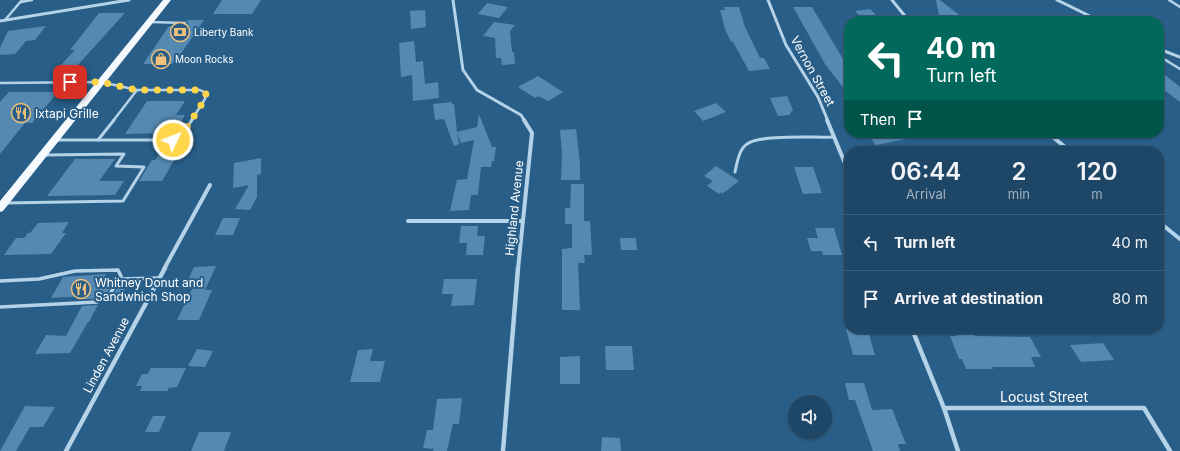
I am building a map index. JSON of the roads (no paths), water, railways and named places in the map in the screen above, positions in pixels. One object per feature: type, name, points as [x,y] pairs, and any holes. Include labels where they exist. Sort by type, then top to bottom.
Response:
[{"type":"main road","points":[[2,205],[167,0]]},
{"type":"street","points":[[0,21],[129,0]]},
{"type":"street","name":"Highland Avenue","points":[[453,0],[463,70],[477,90],[521,115],[532,133],[522,221],[503,451]]},
{"type":"street","name":"Vernon Street","points":[[768,0],[786,45],[818,97],[844,161]]},
{"type":"street","points":[[892,0],[905,16]]},
{"type":"street","points":[[1057,0],[1090,16]]},
{"type":"street","points":[[1164,50],[1180,57]]},
{"type":"street","points":[[1054,138],[1064,146]]},
{"type":"street","name":"Linden Avenue","points":[[66,451],[210,185]]},
{"type":"street","points":[[408,221],[522,221]]},
{"type":"street","points":[[1164,226],[1180,239]]},
{"type":"street","points":[[914,334],[944,408],[958,451]]},
{"type":"street","name":"Locust Street","points":[[944,408],[1144,408],[1170,451]]},
{"type":"lane","points":[[5,20],[21,1],[32,0]]},
{"type":"lane","points":[[1169,0],[1180,7]]},
{"type":"lane","points":[[149,22],[184,23]]},
{"type":"lane","points":[[1164,59],[1180,69]]},
{"type":"lane","points":[[0,83],[101,82],[137,90],[200,90],[206,93],[205,99],[182,135],[173,140],[54,140]]},
{"type":"lane","points":[[98,140],[137,90]]},
{"type":"lane","points":[[735,172],[740,152],[747,143],[761,139],[834,137]]},
{"type":"lane","points":[[2,205],[123,201],[144,167],[116,166],[124,154],[43,155]]},
{"type":"lane","points":[[0,281],[39,279],[62,273],[91,270],[118,270],[121,276],[108,297],[97,302],[0,307]]},
{"type":"lane","points":[[119,279],[159,278]]},
{"type":"place","name":"Liberty Bank","points":[[180,32]]},
{"type":"place","name":"Moon Rocks","points":[[161,59]]},
{"type":"place","name":"Ixtapi Grille","points":[[21,113]]},
{"type":"place","name":"Whitney Donut and Sandwhich Shop","points":[[81,289]]}]
